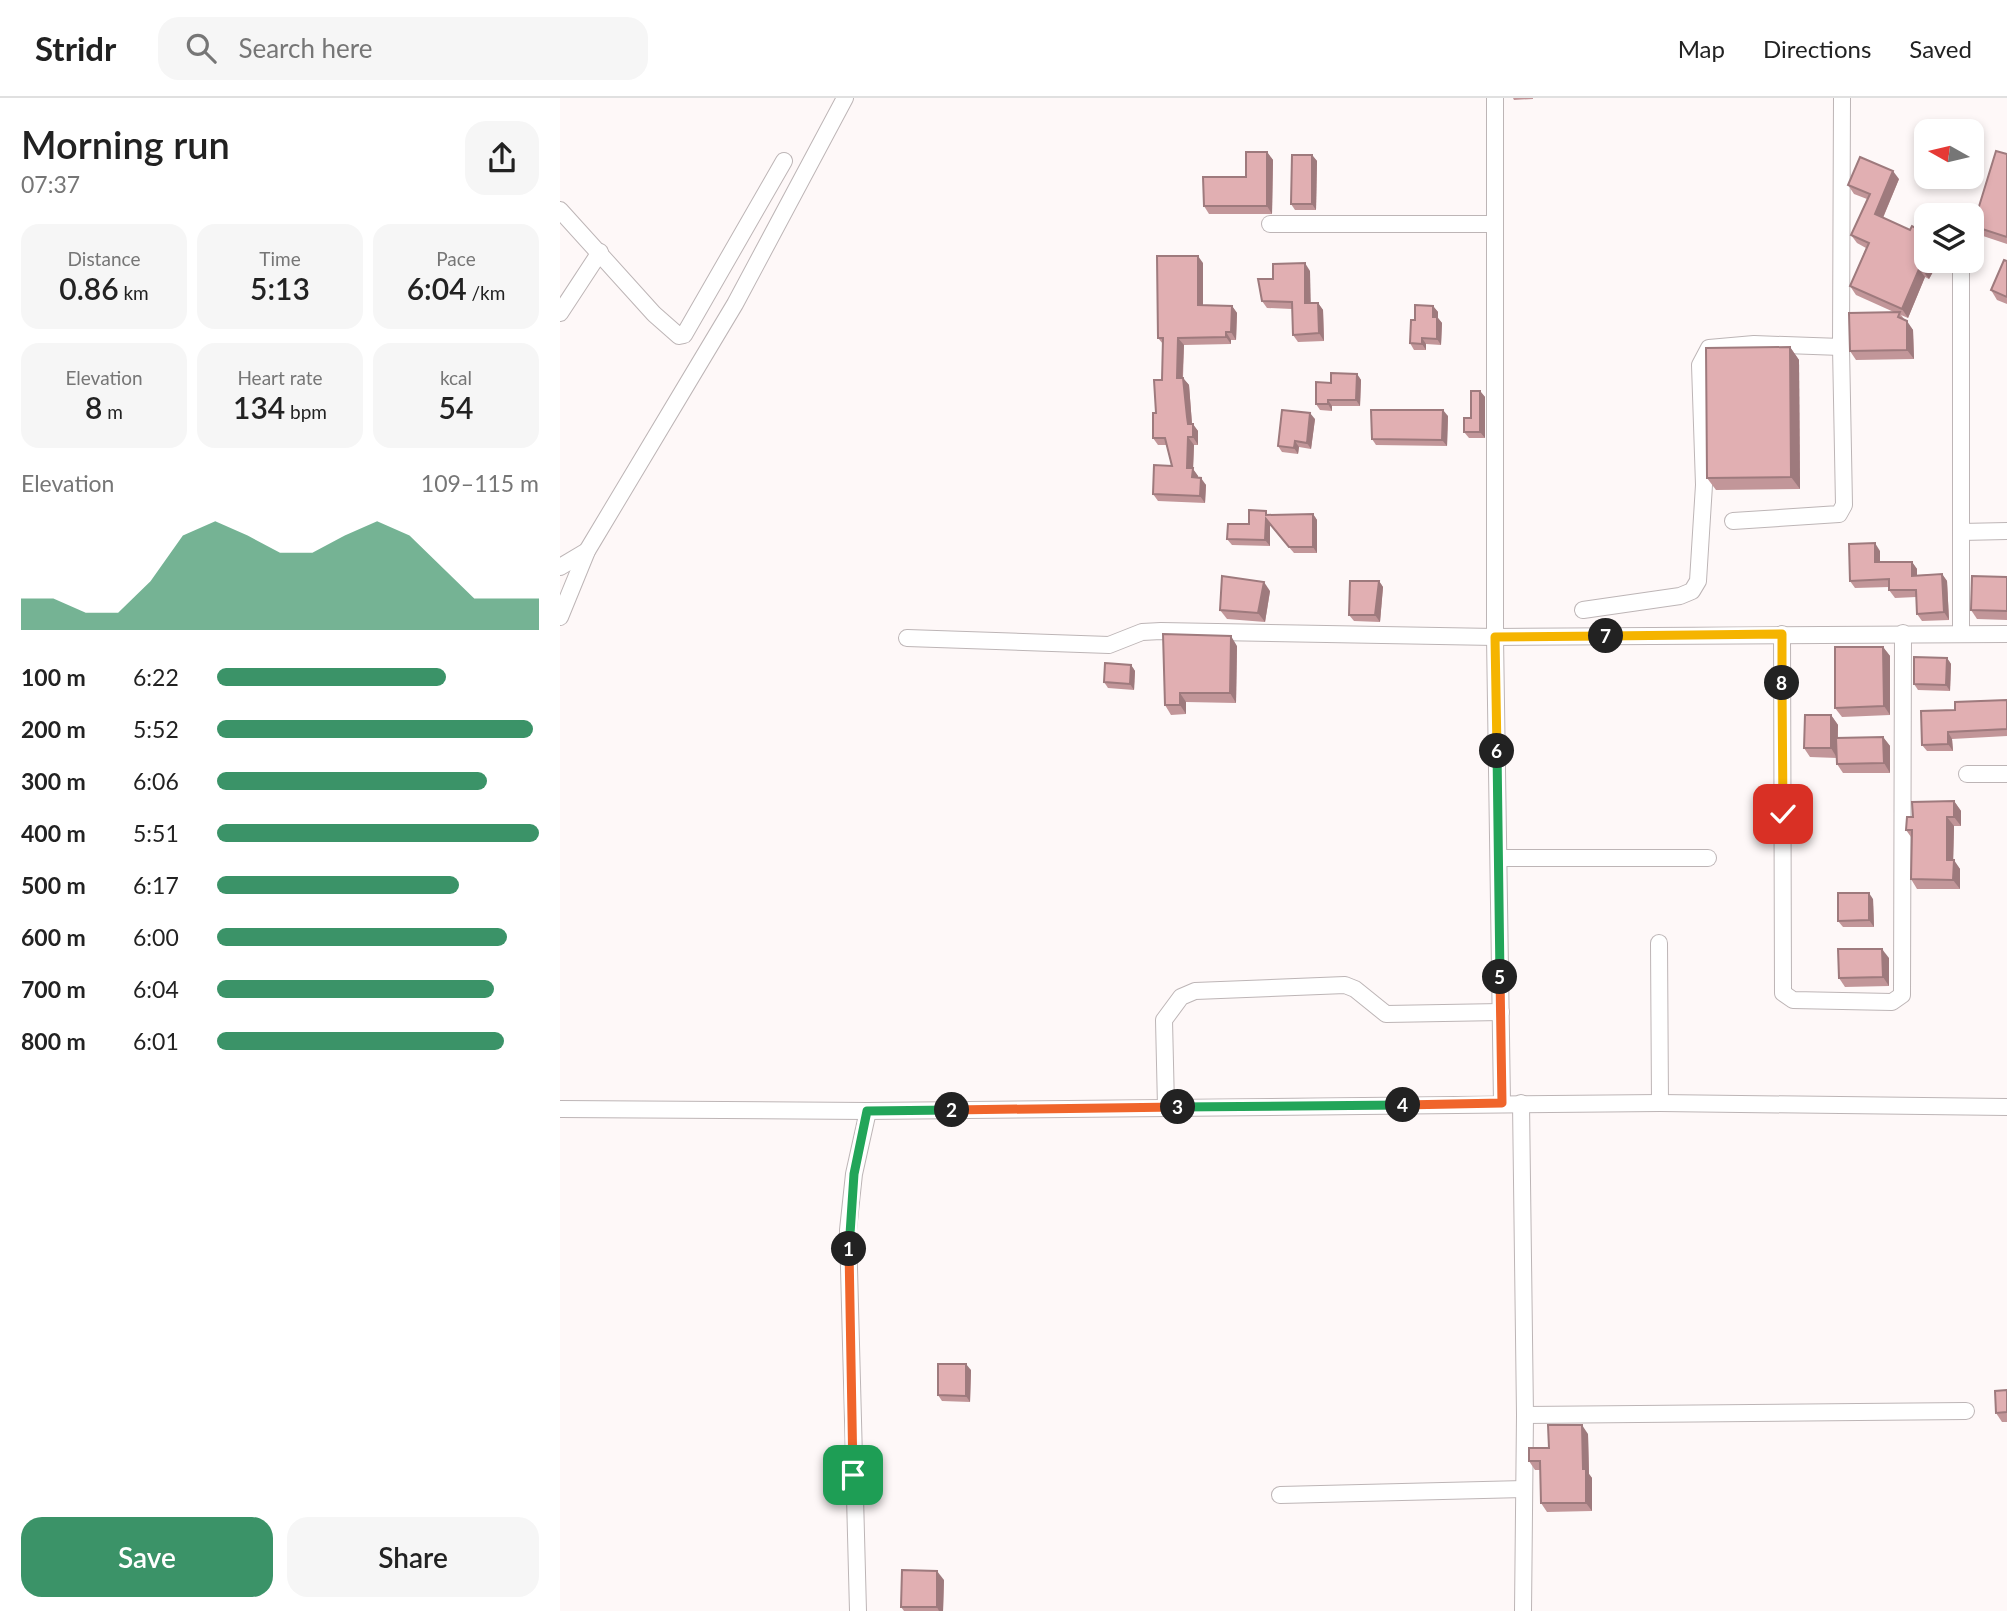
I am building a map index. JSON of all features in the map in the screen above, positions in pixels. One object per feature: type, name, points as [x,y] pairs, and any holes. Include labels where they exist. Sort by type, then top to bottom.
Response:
[{"type":"street","points":[[560,617],[587,551],[735,304],[845,98]]},
{"type":"street","points":[[1495,98],[1495,637],[1502,1103]]},
{"type":"street","points":[[1734,521],[1839,514],[1844,505],[1841,347],[1842,98]]},
{"type":"street","points":[[560,209],[674,334],[684,335],[784,160]]},
{"type":"street","points":[[1270,224],[1494,223]]},
{"type":"street","points":[[560,313],[600,252]]},
{"type":"street","points":[[1961,273],[1961,633]]},
{"type":"street","points":[[1583,610],[1680,596],[1692,591],[1698,581],[1703,485],[1700,365],[1709,348],[1754,344],[1841,347]]},
{"type":"street","points":[[1961,532],[2007,531]]},
{"type":"street","points":[[561,562],[587,551]]},
{"type":"street","points":[[907,638],[1109,645],[1142,632],[1161,631],[1495,637],[2007,634]]},
{"type":"street","points":[[1782,634],[1783,993],[1793,1000],[1892,1002],[1902,995],[1903,633]]},
{"type":"street","points":[[1967,774],[2007,774]]},
{"type":"street","points":[[1499,858],[1708,858]]},
{"type":"street","points":[[1659,943],[1660,1103]]},
{"type":"street","points":[[1166,1107],[1164,1020],[1172,1005],[1195,991],[1346,985],[1386,1014],[1501,1012]]},
{"type":"street","points":[[560,1109],[867,1111],[1502,1103],[2007,1107]]},
{"type":"street","points":[[1521,1103],[1525,1415],[1523,1611]]},
{"type":"street","points":[[858,1611],[848,1230],[854,1174],[867,1111]]},
{"type":"street","points":[[1525,1415],[1966,1411]]},
{"type":"street","points":[[1280,1495],[1524,1489]]},
{"type":"building","points":[[1996,151],[2007,154],[2007,237],[1984,230],[1984,203],[1980,203]]},
{"type":"building","points":[[1246,152],[1267,152],[1267,206],[1204,206],[1203,177],[1246,177]]},
{"type":"building","points":[[1292,155],[1312,155],[1312,204],[1291,204]]},
{"type":"building","points":[[1860,157],[1893,171],[1875,214],[1910,230],[1914,227],[1914,273],[1917,273],[1902,309],[1850,286],[1869,243],[1851,235],[1870,194],[1848,185]]},
{"type":"building","points":[[1157,256],[1198,256],[1198,305],[1232,306],[1231,332],[1226,332],[1226,337],[1178,338],[1177,378],[1183,378],[1188,424],[1193,424],[1193,437],[1188,437],[1187,468],[1193,468],[1192,477],[1201,478],[1200,496],[1153,494],[1154,465],[1172,466],[1165,438],[1153,438],[1153,413],[1156,413],[1154,380],[1162,380],[1163,338],[1158,338]]},
{"type":"building","points":[[2004,260],[2007,261],[2007,297],[1991,290]]},
{"type":"building","points":[[1305,263],[1305,303],[1318,303],[1319,333],[1293,335],[1292,302],[1262,301],[1258,279],[1273,279],[1273,264]]},
{"type":"building","points":[[1415,305],[1433,306],[1433,317],[1437,317],[1437,339],[1422,338],[1422,344],[1410,343]]},
{"type":"building","points":[[1900,312],[1898,317],[1907,321],[1907,350],[1850,351],[1849,313]]},
{"type":"building","points":[[1790,347],[1791,477],[1707,478],[1706,348]]},
{"type":"building","points":[[1331,373],[1357,374],[1356,400],[1328,400],[1328,404],[1316,404],[1316,382],[1331,383]]},
{"type":"building","points":[[1471,391],[1480,391],[1480,432],[1464,432],[1464,418],[1471,418]]},
{"type":"building","points":[[1282,410],[1310,413],[1307,443],[1295,441],[1294,448],[1278,446]]},
{"type":"building","points":[[1371,410],[1443,410],[1442,440],[1372,439]]},
{"type":"building","points":[[1249,510],[1266,511],[1266,515],[1313,514],[1313,547],[1289,547],[1266,519],[1265,540],[1227,539],[1228,524],[1249,524]]},
{"type":"building","points":[[1875,543],[1875,562],[1912,562],[1912,576],[1942,574],[1944,612],[1917,614],[1916,590],[1889,590],[1889,579],[1850,581],[1849,544]]},
{"type":"building","points":[[1222,576],[1264,582],[1258,613],[1220,610]]},
{"type":"building","points":[[1972,576],[2007,577],[2007,611],[1971,610]]},
{"type":"building","points":[[1350,581],[1379,581],[1375,615],[1349,615]]},
{"type":"building","points":[[1163,634],[1231,636],[1230,693],[1180,693],[1180,705],[1165,705]]},
{"type":"building","points":[[1835,647],[1883,647],[1884,706],[1835,708]]},
{"type":"building","points":[[1914,657],[1947,658],[1946,685],[1914,684]]},
{"type":"building","points":[[1105,663],[1131,665],[1130,684],[1104,682]]},
{"type":"building","points":[[2007,700],[2007,729],[1948,732],[1948,744],[1922,745],[1921,711],[1955,710],[1955,702]]},
{"type":"building","points":[[1805,715],[1831,715],[1831,748],[1804,748]]},
{"type":"building","points":[[1883,737],[1884,763],[1837,764],[1836,738]]},
{"type":"building","points":[[1954,801],[1954,817],[1947,817],[1947,860],[1954,860],[1953,880],[1911,879],[1912,830],[1906,830],[1907,817],[1913,817],[1912,802]]},
{"type":"building","points":[[1838,893],[1869,893],[1869,920],[1838,921]]},
{"type":"building","points":[[1838,949],[1882,949],[1883,977],[1839,978]]},
{"type":"building","points":[[938,1364],[966,1364],[966,1396],[938,1395]]},
{"type":"building","points":[[2007,1390],[2007,1412],[1996,1413],[1995,1391]]},
{"type":"building","points":[[1548,1425],[1582,1425],[1586,1503],[1541,1503],[1540,1461],[1529,1461],[1529,1448],[1549,1448]]},
{"type":"building","points":[[902,1570],[937,1571],[937,1607],[901,1607]]},
{"type":"route","points":[[853,1475],[848,1230],[854,1174],[867,1111],[1502,1103],[1495,637],[1782,634],[1783,814]]}]
